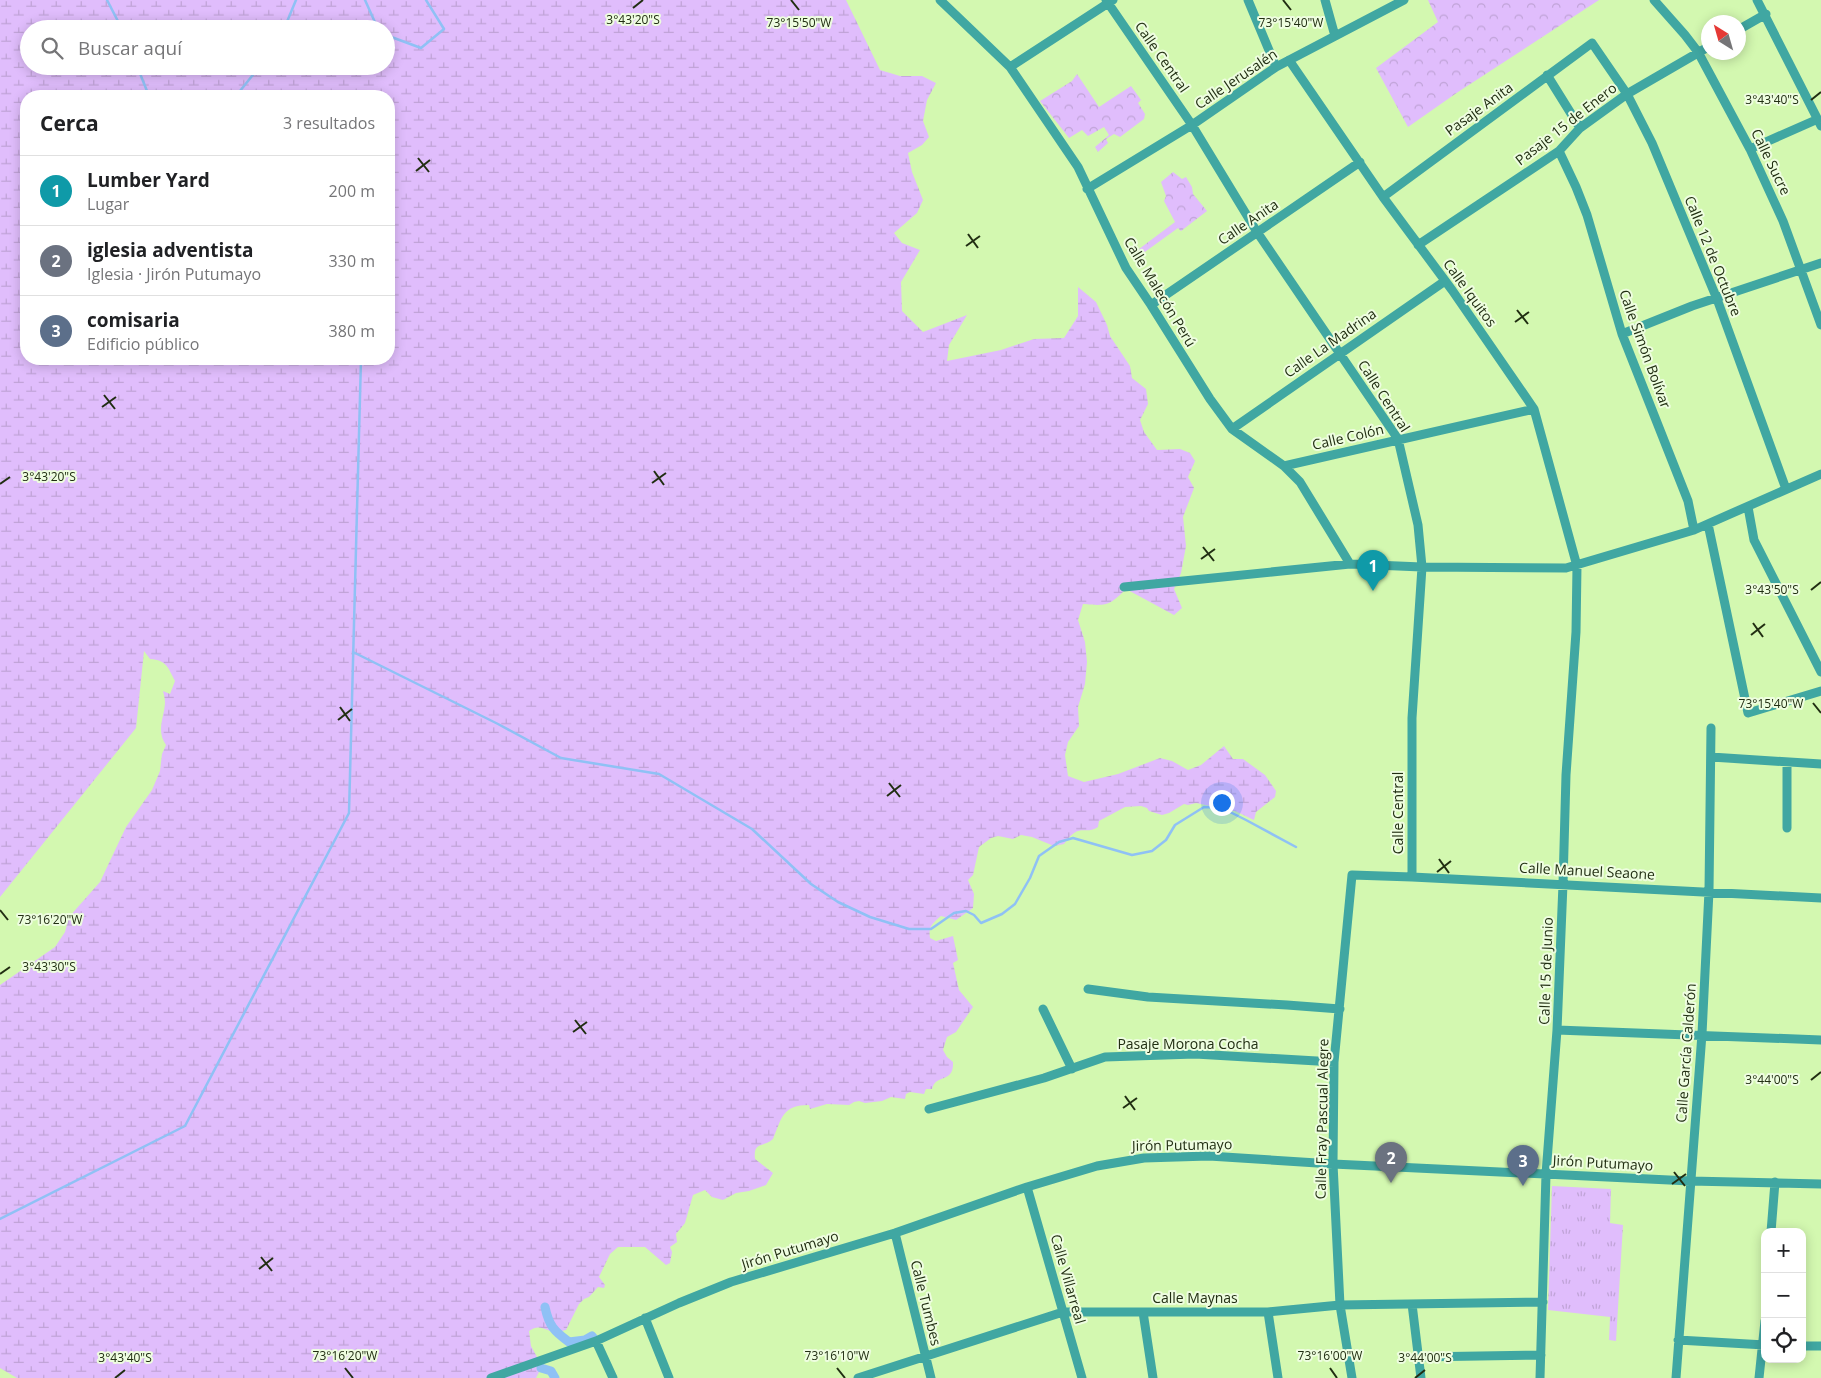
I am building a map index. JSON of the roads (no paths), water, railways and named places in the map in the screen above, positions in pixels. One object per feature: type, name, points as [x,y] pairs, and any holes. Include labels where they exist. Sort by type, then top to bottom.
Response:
[{"type":"street","name":"Calle Malecón Perú","points":[[940,0],[1010,67],[1078,167],[1126,268],[1151,304],[1210,399],[1232,429],[1284,466],[1300,482],[1350,564]]},
{"type":"street","points":[[1248,0],[1276,67]]},
{"type":"street","points":[[1325,0],[1335,36]]},
{"type":"street","name":"Calle Jerusalén","points":[[1087,189],[1192,125],[1276,67],[1404,0]]},
{"type":"street","name":"Calle Sucre","points":[[1654,0],[1698,52],[1750,149],[1784,221],[1821,325]]},
{"type":"street","points":[[1750,149],[1819,123],[1766,14],[1757,0]]},
{"type":"street","points":[[1010,67],[1109,1]]},
{"type":"street","name":"Calle Central","points":[[1109,1],[1192,125],[1257,232],[1398,440],[1418,525],[1422,567],[1412,718],[1412,877]]},
{"type":"street","points":[[1746,25],[1766,14]]},
{"type":"street","name":"Pasaje Anita","points":[[1383,197],[1592,43]]},
{"type":"street","name":"Calle 12 de Octubre","points":[[1592,43],[1627,94],[1652,143],[1717,299],[1786,489]]},
{"type":"street","name":"Pasaje 15 de Enero","points":[[1418,245],[1559,151],[1580,128],[1627,94],[1701,50]]},
{"type":"street","name":"Calle Iquitos","points":[[1289,60],[1383,197],[1445,281],[1534,409],[1577,566]]},
{"type":"street","points":[[1547,75],[1580,128]]},
{"type":"street","name":"Calle Simón Bolívar","points":[[1559,151],[1587,215],[1622,334],[1688,501],[1694,530]]},
{"type":"street","name":"Calle Anita","points":[[1151,304],[1360,162]]},
{"type":"street","points":[[1622,334],[1692,306],[1821,263]]},
{"type":"street","name":"Calle La Madrina","points":[[1232,429],[1445,281]]},
{"type":"street","name":"Calle Colón","points":[[1284,466],[1534,409]]},
{"type":"street","points":[[1124,587],[1350,564],[1422,567],[1566,568],[1694,530],[1821,474]]},
{"type":"street","points":[[1748,507],[1754,540],[1821,672]]},
{"type":"street","points":[[1708,524],[1748,713],[1821,691]]},
{"type":"street","name":"Calle 15 de Junio","points":[[1540,1378],[1546,1174],[1557,1030],[1566,775],[1576,632],[1577,566]]},
{"type":"street","name":"Calle García Calderón","points":[[1676,1378],[1702,1034],[1709,891],[1711,728]]},
{"type":"street","points":[[1711,757],[1821,764]]},
{"type":"street","points":[[1786,828],[1787,763]]},
{"type":"street","name":"Calle Manuel Seaone","points":[[1352,875],[1709,891],[1821,898]]},
{"type":"street","name":"Calle Fray Pascual Alegre","points":[[1352,875],[1334,1062],[1333,1164],[1340,1305],[1352,1378]]},
{"type":"street","points":[[1088,990],[1148,997],[1287,1004],[1340,1009]]},
{"type":"street","points":[[1043,1009],[1072,1069]]},
{"type":"street","points":[[1557,1030],[1821,1040]]},
{"type":"street","name":"Pasaje Morona Cocha","points":[[929,1109],[1044,1078],[1104,1057],[1195,1054],[1334,1062]]},
{"type":"street","name":"Jirón Putumayo","points":[[491,1378],[596,1341],[731,1282],[894,1234],[1027,1187],[1097,1166],[1144,1158],[1209,1156],[1333,1164],[1690,1181],[1821,1184]]},
{"type":"street","points":[[1771,1228],[1775,1182]]},
{"type":"street","name":"Calle Villarreal","points":[[1027,1187],[1082,1378]]},
{"type":"street","name":"Calle Tumbes","points":[[894,1234],[931,1378]]},
{"type":"street","name":"Calle Maynas","points":[[858,1378],[1063,1312],[1268,1312],[1340,1305],[1543,1302]]},
{"type":"street","points":[[1412,1304],[1421,1378]]},
{"type":"street","points":[[1143,1312],[1152,1378]]},
{"type":"street","points":[[1268,1312],[1278,1378]]},
{"type":"street","points":[[645,1318],[669,1378]]},
{"type":"street","points":[[1678,1340],[1761,1345]]},
{"type":"street","points":[[596,1341],[612,1378]]},
{"type":"street","points":[[1806,1346],[1821,1346]]},
{"type":"street","points":[[1418,1358],[1540,1355]]},
{"type":"street","points":[[1760,1378],[1762,1363]]},
{"type":"waterway","points":[[107,0],[117,20]]},
{"type":"waterway","points":[[288,20],[296,0]]},
{"type":"waterway","points":[[365,0],[374,20]]},
{"type":"waterway","points":[[395,38],[421,48],[444,29],[426,0]]},
{"type":"waterway","points":[[141,75],[147,90]]},
{"type":"waterway","points":[[241,90],[253,75]]},
{"type":"waterway","points":[[0,1219],[185,1126],[349,813],[361,365]]},
{"type":"waterway","points":[[353,652],[498,724],[561,758],[659,774],[752,829],[811,884],[838,902],[870,917],[909,929],[931,929],[954,913],[966,911],[974,915],[981,923],[1002,914],[1015,904],[1030,878],[1039,856],[1059,842],[1073,838],[1132,855],[1152,851],[1166,840],[1175,825],[1204,807],[1222,808],[1296,847]]},
{"type":"waterway","points":[[545,1307],[553,1328],[569,1342],[585,1340],[592,1336],[596,1341]]},
{"type":"waterway","points":[[541,1368],[551,1371],[555,1378]]},
{"type":"place","name":"Lumber Yard","points":[[1373,591]]},
{"type":"place","name":"iglesia adventista","points":[[1391,1183]]},
{"type":"place","name":"comisaria","points":[[1523,1186]]}]
